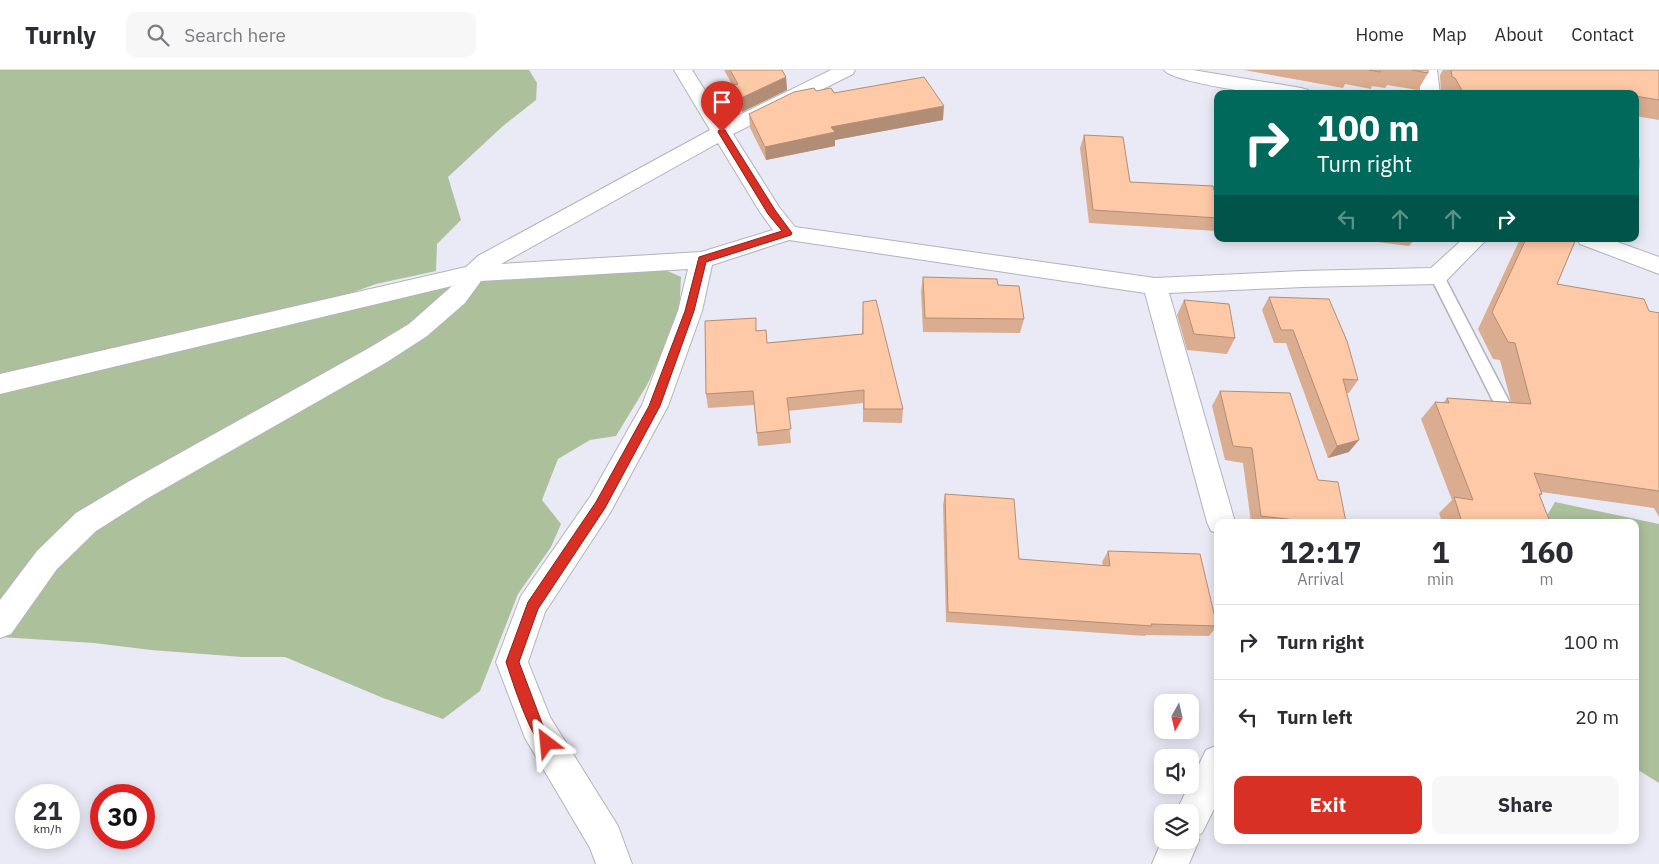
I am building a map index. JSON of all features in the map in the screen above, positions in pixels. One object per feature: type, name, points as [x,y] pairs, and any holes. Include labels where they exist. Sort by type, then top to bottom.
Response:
[{"type":"street","points":[[683,70],[771,212],[788,233]]},
{"type":"street","points":[[0,624],[47,560],[86,522],[138,490],[378,355],[418,330],[457,297],[474,273],[486,262],[722,132],[846,70]]},
{"type":"street","points":[[1173,70],[1193,76],[1277,90]]},
{"type":"street","points":[[1428,70],[1430,90]]},
{"type":"street","points":[[0,384],[474,273],[702,260],[788,233],[1155,286],[1302,279],[1437,276],[1473,242]]},
{"type":"street","points":[[1596,242],[1659,266]]},
{"type":"street","points":[[614,864],[605,839],[537,727],[512,662],[532,606],[600,505],[655,406],[690,311],[702,260]]},
{"type":"street","points":[[1155,286],[1221,519]]},
{"type":"street","points":[[1198,804],[1214,770]]},
{"type":"street","points":[[1170,864],[1177,849]]},
{"type":"lane","points":[[1428,70],[1438,70]]},
{"type":"lane","points":[[1437,276],[1503,405]]},
{"type":"green space","points":[[0,70],[529,70],[537,83],[536,100],[503,126],[448,177],[461,220],[437,244],[436,271],[376,284],[337,298],[0,376]]},
{"type":"green space","points":[[663,269],[681,277],[679,318],[647,385],[616,436],[590,440],[558,459],[542,500],[561,524],[551,547],[518,594],[480,691],[443,719],[383,698],[285,657],[242,657],[151,650],[94,643],[0,637],[0,391],[155,357],[427,290],[482,280]]},
{"type":"green space","points":[[1555,502],[1635,519],[1545,519]]},
{"type":"green space","points":[[1639,520],[1659,524],[1659,783],[1639,770]]},
{"type":"building","points":[[730,70],[782,70],[786,77],[741,98],[734,85],[738,84]]},
{"type":"building","points":[[1412,70],[1428,70],[1428,73]]},
{"type":"building","points":[[1451,70],[1659,70],[1659,100],[1639,97],[1639,90],[1462,90],[1455,78],[1452,77]]},
{"type":"building","points":[[924,77],[944,106],[831,127],[835,132],[765,147],[749,114],[794,92],[814,88],[816,91],[831,88],[834,93]]},
{"type":"building","points":[[1084,135],[1123,137],[1130,182],[1213,186],[1214,189],[1214,218],[1093,210]]},
{"type":"building","points":[[1525,242],[1575,242],[1557,284],[1644,299],[1649,311],[1659,313],[1659,491],[1534,473],[1542,494],[1539,494],[1549,519],[1461,519],[1454,497],[1473,500],[1435,402],[1449,403],[1447,398],[1531,404],[1515,343],[1508,342],[1492,312]]},
{"type":"building","points":[[923,277],[997,279],[998,285],[1019,286],[1024,319],[925,318]]},
{"type":"building","points":[[1269,297],[1329,299],[1347,341],[1358,380],[1343,379],[1359,440],[1337,446],[1293,330],[1281,330]]},
{"type":"building","points":[[876,300],[903,409],[864,409],[864,390],[787,398],[791,429],[757,433],[753,391],[706,394],[705,321],[756,318],[756,331],[766,330],[767,343],[863,334],[863,302]]},
{"type":"building","points":[[1184,300],[1229,304],[1235,338],[1194,334]]},
{"type":"building","points":[[1220,391],[1290,393],[1318,480],[1338,482],[1345,519],[1287,519],[1261,516],[1252,448],[1233,446]]},
{"type":"building","points":[[945,494],[1014,499],[1019,559],[1110,566],[1108,551],[1200,554],[1214,613],[1214,626],[1151,624],[1152,626],[948,612]]},
{"type":"route","points":[[547,743],[537,727],[512,662],[532,606],[600,505],[655,406],[690,311],[702,260],[788,233],[771,212],[722,132]]}]
